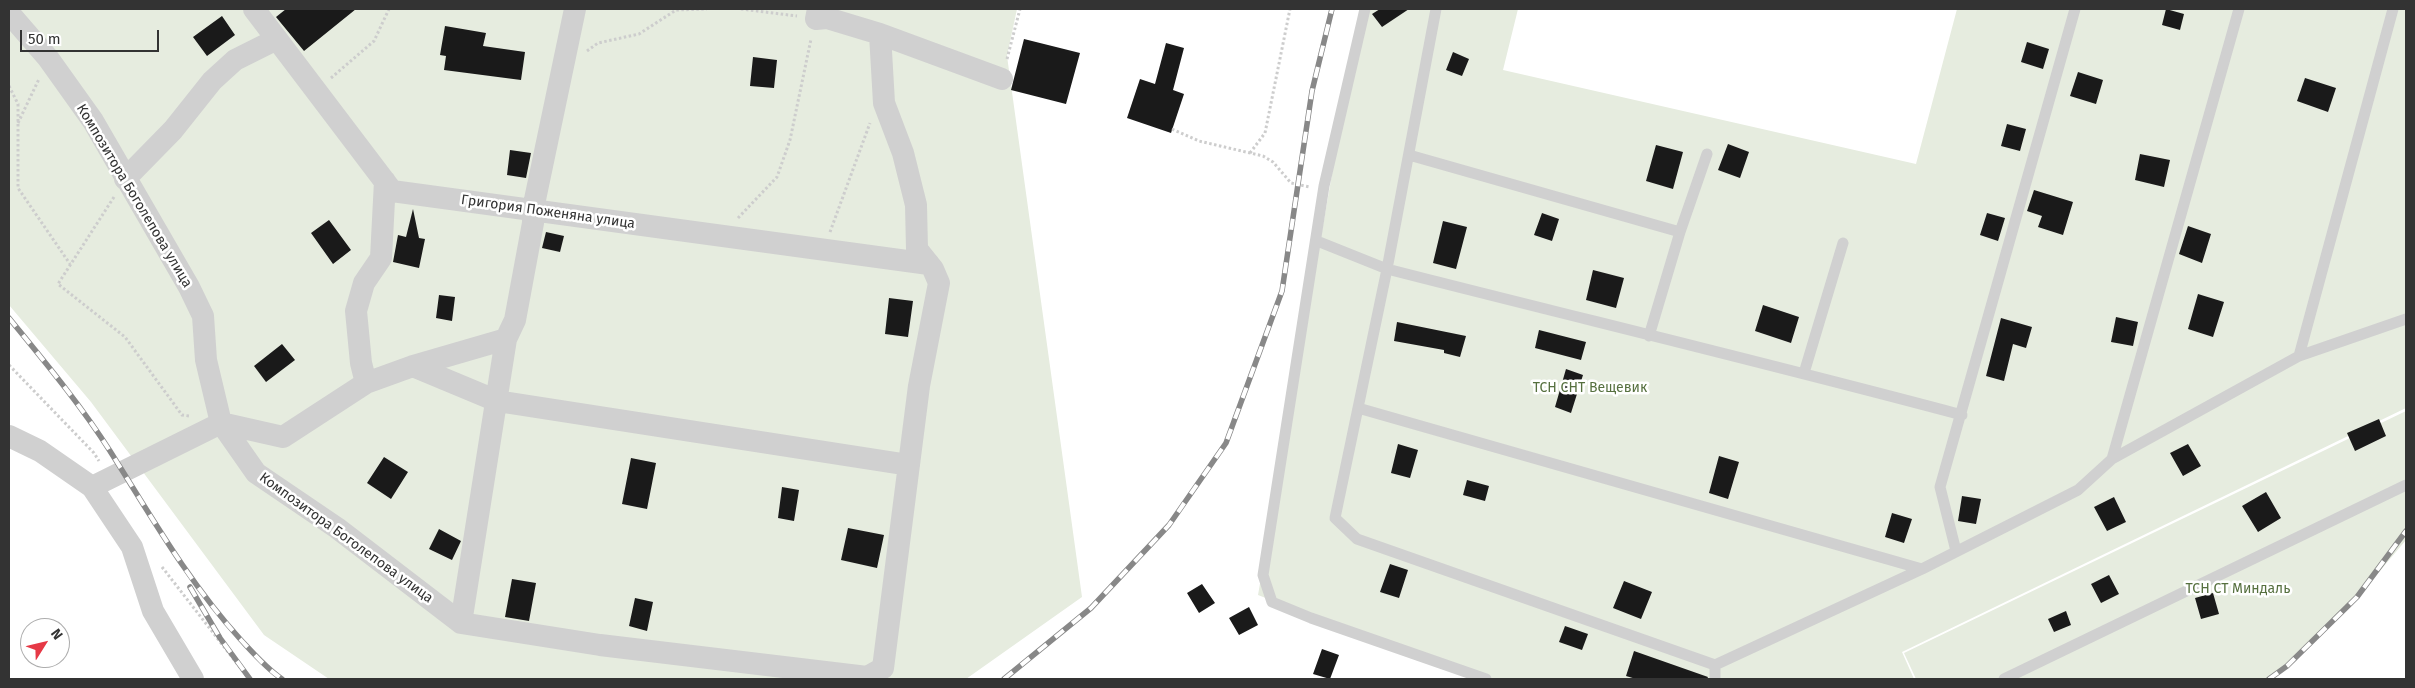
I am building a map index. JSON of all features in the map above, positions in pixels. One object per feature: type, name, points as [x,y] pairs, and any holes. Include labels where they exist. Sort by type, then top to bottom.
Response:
[{"type":"street","name":"Григория Поженяна улица","points":[[254,9],[392,191],[504,207],[533,209],[815,250],[930,264]]},
{"type":"street","points":[[461,623],[506,339],[515,320],[533,223],[533,209],[575,9]]},
{"type":"street","name":"Композитора Боголепова улица","points":[[9,13],[48,58],[93,121],[204,316],[206,360],[222,424],[256,473],[337,528],[461,623],[600,645],[867,677],[884,668],[909,465]]},
{"type":"street","points":[[817,14],[880,34],[1002,79]]},
{"type":"street","points":[[413,366],[497,401],[909,465],[919,386],[938,283],[930,264],[917,249],[916,204],[903,153],[884,103],[880,34]]},
{"type":"street","points":[[125,179],[173,130],[212,81],[235,60],[277,39]]},
{"type":"street","points":[[366,383],[361,362],[356,311],[364,283],[381,258],[385,181]]},
{"type":"street","points":[[92,486],[222,424],[283,437],[366,383],[413,366],[506,339]]},
{"type":"street","points":[[9,436],[40,451],[92,486],[132,547],[153,611],[193,679]]},
{"type":"lane","points":[[1364,9],[1324,186],[1263,576],[1272,602],[1311,618],[1486,679]]},
{"type":"lane","points":[[1436,9],[1410,155],[1335,518],[1358,539],[1716,665],[1922,569],[2078,490],[2112,459],[2300,356],[2406,319]]},
{"type":"lane","points":[[1956,551],[1940,487],[1962,415],[2075,9]]},
{"type":"lane","points":[[2112,459],[2239,9]]},
{"type":"lane","points":[[2300,356],[2393,9]]},
{"type":"lane","points":[[1649,336],[1706,154]]},
{"type":"lane","points":[[1410,155],[1680,232]]},
{"type":"lane","points":[[1316,241],[1387,268],[1649,336],[1804,373],[1962,415]]},
{"type":"lane","points":[[1804,373],[1844,243]]},
{"type":"lane","points":[[1358,408],[1922,569]]},
{"type":"lane","points":[[2004,679],[2406,485]]},
{"type":"lane","points":[[1715,679],[1716,665]]},
{"type":"path","points":[[316,91],[374,41],[389,9]]},
{"type":"path","points":[[562,69],[598,43],[639,34],[676,10],[707,9]]},
{"type":"path","points":[[721,236],[777,176],[790,140],[817,14],[741,9]]},
{"type":"path","points":[[1002,79],[1020,9]]},
{"type":"path","points":[[1250,153],[1265,133],[1290,9]]},
{"type":"path","points":[[18,125],[48,58]]},
{"type":"path","points":[[9,86],[18,104],[18,188],[70,264]]},
{"type":"path","points":[[815,250],[829,235],[871,121]]},
{"type":"path","points":[[1172,129],[1199,141],[1263,156],[1274,162],[1291,183],[1306,187],[1324,186]]},
{"type":"path","points":[[125,179],[58,284],[125,337],[182,415],[222,424]]},
{"type":"green space","points":[[9,9],[1017,9],[1007,56],[1082,597],[966,679],[329,679],[264,635],[91,402],[9,305]]},
{"type":"green space","name":"ТСН СНТ Вещевик","points":[[1361,9],[1518,9],[1503,70],[1916,164],[1957,9],[2406,9],[2406,408],[1902,652],[1914,679],[1473,679],[1258,595]]},
{"type":"green space","name":"ТСН СТ Миндаль","points":[[2406,411],[2406,540],[2347,610],[2271,679],[1916,679],[1904,653]]},
{"type":"building","points":[[286,9],[356,9],[304,51],[276,17]]},
{"type":"building","points":[[1380,9],[1409,9],[1382,27],[1372,14]]},
{"type":"building","points":[[2166,9],[2184,14],[2180,30],[2162,25]]},
{"type":"building","points":[[222,16],[235,35],[207,56],[193,37]]},
{"type":"building","points":[[445,26],[486,33],[483,46],[525,52],[521,80],[444,70],[446,56],[440,55]]},
{"type":"building","points":[[1024,39],[1080,53],[1066,104],[1011,90]]},
{"type":"building","points":[[2027,42],[2049,49],[2043,69],[2021,62]]},
{"type":"building","points":[[1166,43],[1184,48],[1173,90],[1184,94],[1171,133],[1127,118],[1140,79],[1155,84]]},
{"type":"building","points":[[1453,52],[1469,59],[1462,76],[1446,70]]},
{"type":"building","points":[[753,57],[777,60],[774,88],[750,86]]},
{"type":"building","points":[[2078,72],[2103,80],[2096,104],[2070,96]]},
{"type":"building","points":[[2305,78],[2336,88],[2328,112],[2297,101]]},
{"type":"building","points":[[2007,124],[2026,129],[2020,151],[2001,146]]},
{"type":"building","points":[[1728,144],[1749,152],[1740,178],[1718,170]]},
{"type":"building","points":[[1656,145],[1683,152],[1673,189],[1646,181]]},
{"type":"building","points":[[510,150],[531,153],[526,178],[507,175]]},
{"type":"building","points":[[2140,154],[2170,160],[2164,187],[2135,180]]},
{"type":"building","points":[[2034,190],[2073,202],[2063,235],[2038,227],[2042,216],[2027,211]]},
{"type":"building","points":[[413,209],[419,238],[425,239],[419,268],[393,262],[398,235],[406,237]]},
{"type":"building","points":[[1542,213],[1559,219],[1552,241],[1534,235]]},
{"type":"building","points":[[1987,213],[2005,218],[1998,241],[1980,235]]},
{"type":"building","points":[[329,220],[351,250],[333,264],[311,233]]},
{"type":"building","points":[[1443,221],[1467,227],[1456,269],[1433,263]]},
{"type":"building","points":[[2188,226],[2211,234],[2202,263],[2179,254]]},
{"type":"building","points":[[546,232],[564,236],[560,252],[542,248]]},
{"type":"building","points":[[1593,270],[1624,278],[1616,308],[1586,300]]},
{"type":"building","points":[[2198,294],[2224,302],[2213,337],[2188,329]]},
{"type":"building","points":[[439,295],[455,297],[452,321],[436,318]]},
{"type":"building","points":[[889,298],[913,301],[908,337],[885,334]]},
{"type":"building","points":[[1763,305],[1799,317],[1791,343],[1755,331]]},
{"type":"building","points":[[2116,317],[2138,322],[2133,346],[2111,342]]},
{"type":"building","points":[[2001,318],[2032,327],[2026,348],[2013,344],[2004,381],[1986,376]]},
{"type":"building","points":[[1397,322],[1466,336],[1460,357],[1444,353],[1444,350],[1394,341]]},
{"type":"building","points":[[1539,330],[1586,342],[1581,360],[1535,348]]},
{"type":"building","points":[[282,344],[295,360],[266,382],[254,366]]},
{"type":"building","points":[[1566,369],[1583,375],[1571,413],[1555,407]]},
{"type":"building","points":[[2379,419],[2386,436],[2355,451],[2347,433]]},
{"type":"building","points":[[1398,444],[1418,450],[1410,478],[1391,473]]},
{"type":"building","points":[[2188,444],[2201,466],[2183,476],[2170,453]]},
{"type":"building","points":[[1719,456],[1739,462],[1728,499],[1709,493]]},
{"type":"building","points":[[384,457],[408,472],[391,499],[367,483]]},
{"type":"building","points":[[631,458],[656,463],[647,509],[622,504]]},
{"type":"building","points":[[1467,480],[1489,486],[1485,501],[1463,495]]},
{"type":"building","points":[[782,487],[799,490],[794,521],[778,518]]},
{"type":"building","points":[[2266,492],[2281,518],[2258,532],[2242,506]]},
{"type":"building","points":[[1962,496],[1981,499],[1976,524],[1958,521]]},
{"type":"building","points":[[2114,497],[2126,522],[2107,531],[2094,507]]},
{"type":"building","points":[[1892,513],[1912,519],[1904,543],[1885,537]]},
{"type":"building","points":[[848,528],[884,535],[877,568],[841,560]]},
{"type":"building","points":[[439,529],[461,541],[452,560],[429,549]]},
{"type":"building","points":[[1390,564],[1408,570],[1399,598],[1380,592]]},
{"type":"building","points":[[2109,575],[2119,594],[2101,603],[2091,584]]},
{"type":"building","points":[[512,579],[536,583],[529,621],[505,617]]},
{"type":"building","points":[[1624,581],[1652,592],[1641,619],[1613,608]]},
{"type":"building","points":[[1202,584],[1215,603],[1199,613],[1187,593]]},
{"type":"building","points":[[2213,593],[2219,614],[2201,619],[2195,598]]},
{"type":"building","points":[[635,598],[653,602],[647,631],[629,626]]},
{"type":"building","points":[[1249,607],[1258,625],[1239,635],[1229,618]]},
{"type":"building","points":[[2066,611],[2071,625],[2054,632],[2048,619]]},
{"type":"building","points":[[1565,626],[1588,634],[1582,650],[1559,642]]},
{"type":"building","points":[[1322,649],[1339,655],[1330,679],[1313,674]]},
{"type":"building","points":[[1634,651],[1708,677],[1707,679],[1636,679],[1626,676]]},
{"type":"railway","points":[[1004,679],[1091,608],[1169,525],[1226,443],[1282,291],[1312,91],[1332,9]]},
{"type":"railway","points":[[9,318],[86,416],[204,596],[265,666],[282,679]]},
{"type":"railway","points":[[2269,679],[2287,666],[2357,597],[2406,531]]},
{"type":"railway","points":[[190,587],[220,638],[250,679]]}]
